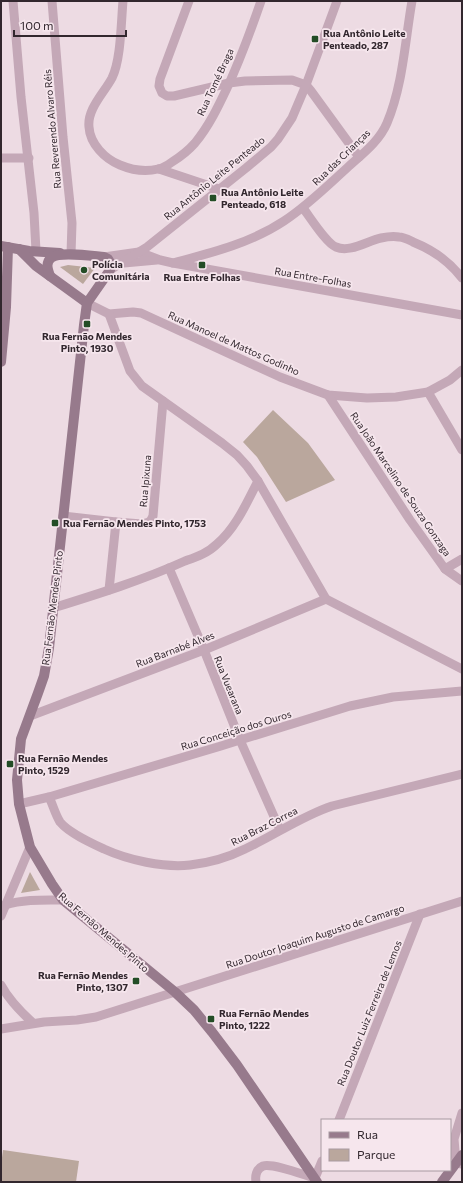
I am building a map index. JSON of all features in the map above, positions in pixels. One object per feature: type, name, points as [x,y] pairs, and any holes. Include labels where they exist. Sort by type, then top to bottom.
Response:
[{"type":"street","points":[[13,1],[21,97],[34,213],[36,251]]},
{"type":"street","name":"Rua Reverendo Alvaro Réis","points":[[52,1],[63,137],[72,223],[72,254]]},
{"type":"street","name":"Rua Tomé Braga","points":[[123,1],[116,69],[89,120],[90,132],[96,146],[110,160],[132,169],[141,170],[159,169],[180,157],[194,144],[215,114],[229,83],[261,1]]},
{"type":"street","points":[[189,1],[160,79],[162,93],[167,96],[174,96],[229,83],[292,80],[306,85],[358,157]]},
{"type":"street","name":"Rua Antônio Leite Penteado","points":[[110,270],[139,252],[246,168],[271,147],[278,139],[292,118],[306,85],[337,1]]},
{"type":"street","name":"Rua das Crianças","points":[[173,263],[229,247],[282,222],[303,208],[373,144],[382,133],[389,116],[400,79],[412,1]]},
{"type":"street","points":[[1,158],[28,158]]},
{"type":"street","points":[[159,169],[219,189]]},
{"type":"street","points":[[303,208],[329,242],[334,246],[341,249],[348,249],[381,238],[399,237],[430,250],[447,262],[462,278]]},
{"type":"street","points":[[1,362],[5,320],[4,246],[36,251],[104,257],[139,252]]},
{"type":"street","points":[[19,249],[36,266],[87,303],[109,314],[130,371],[142,386],[222,442],[247,466],[258,481],[326,599],[462,669]]},
{"type":"street","name":"Rua Entre-Folhas","points":[[139,252],[173,263],[462,315]]},
{"type":"street","points":[[50,276],[47,265],[50,258],[54,256],[72,254]]},
{"type":"street","points":[[87,303],[110,270],[110,261],[104,257]]},
{"type":"street","name":"Rua Entre-Folhas","points":[[122,263],[160,260]]},
{"type":"street","name":"Rua Fernão Mendes Pinto","points":[[87,303],[49,648],[44,676],[20,739],[17,780],[19,804],[30,847],[63,900],[175,992],[194,1010],[212,1032],[316,1180]]},
{"type":"street","name":"Rua Manoel de Mattos Godinho","points":[[109,314],[133,312],[141,313],[280,378],[328,395],[367,398],[396,397],[428,392],[450,380],[462,370]]},
{"type":"street","points":[[428,392],[462,450]]},
{"type":"street","name":"Rua João Marcelino de Souza Gonzaga","points":[[328,395],[410,520],[445,569],[462,581]]},
{"type":"street","name":"Rua Ipixuna","points":[[63,516],[146,524],[151,520],[153,516],[163,401]]},
{"type":"street","points":[[53,608],[109,590],[207,552],[226,536],[258,481]]},
{"type":"street","points":[[109,590],[116,522]]},
{"type":"street","points":[[445,569],[462,559]]},
{"type":"street","name":"Rua Vuearana","points":[[169,568],[240,740],[280,830]]},
{"type":"street","name":"Rua Barnabé Alves","points":[[30,716],[204,650],[326,599]]},
{"type":"street","name":"Rua Conceição dos Ouros","points":[[19,804],[50,797],[350,706],[393,697],[462,691]]},
{"type":"street","name":"Rua Braz Correa","points":[[50,797],[56,815],[66,827],[109,851],[124,857],[146,862],[169,865],[190,865],[230,856],[321,809],[462,774]]},
{"type":"street","points":[[1,916],[30,847]]},
{"type":"street","points":[[5,905],[13,902],[63,900]]},
{"type":"street","name":"Rua Doutor Joaquim Augusto de Camargo","points":[[1,1028],[33,1023],[96,1017],[462,901]]},
{"type":"street","name":"Rua Doutor Luiz Ferreira de Lemos","points":[[339,1119],[420,914]]},
{"type":"street","points":[[1,985],[12,1001],[33,1023]]},
{"type":"street","points":[[442,1182],[460,1160],[454,1139],[462,1113]]},
{"type":"street","points":[[256,1182],[255,1177],[257,1170],[263,1166],[273,1166],[316,1180],[321,1164]]},
{"type":"green space","points":[[68,265],[95,268],[83,284],[60,267]]},
{"type":"green space","points":[[273,410],[308,443],[335,480],[286,502],[257,457],[243,442]]},
{"type":"green space","points":[[30,872],[40,890],[21,893]]},
{"type":"green space","points":[[3,1150],[79,1161],[76,1182],[1,1182]]},
{"type":"place","name":"Rua Antônio Leite Penteado, 287","points":[[315,39]]},
{"type":"place","name":"Rua Antônio Leite Penteado, 618","points":[[213,198]]},
{"type":"place","name":"Rua Entre Folhas","points":[[202,265]]},
{"type":"place","name":"Polícia Comunitária","points":[[84,270]]},
{"type":"place","name":"Rua Fernão Mendes Pinto, 1930","points":[[87,324]]},
{"type":"place","name":"Rua Fernão Mendes Pinto, 1753","points":[[55,523]]},
{"type":"place","name":"Rua Fernão Mendes Pinto, 1529","points":[[10,764]]},
{"type":"place","name":"Rua Fernão Mendes Pinto, 1307","points":[[136,981]]},
{"type":"place","name":"Rua Fernão Mendes Pinto, 1222","points":[[211,1019]]}]
